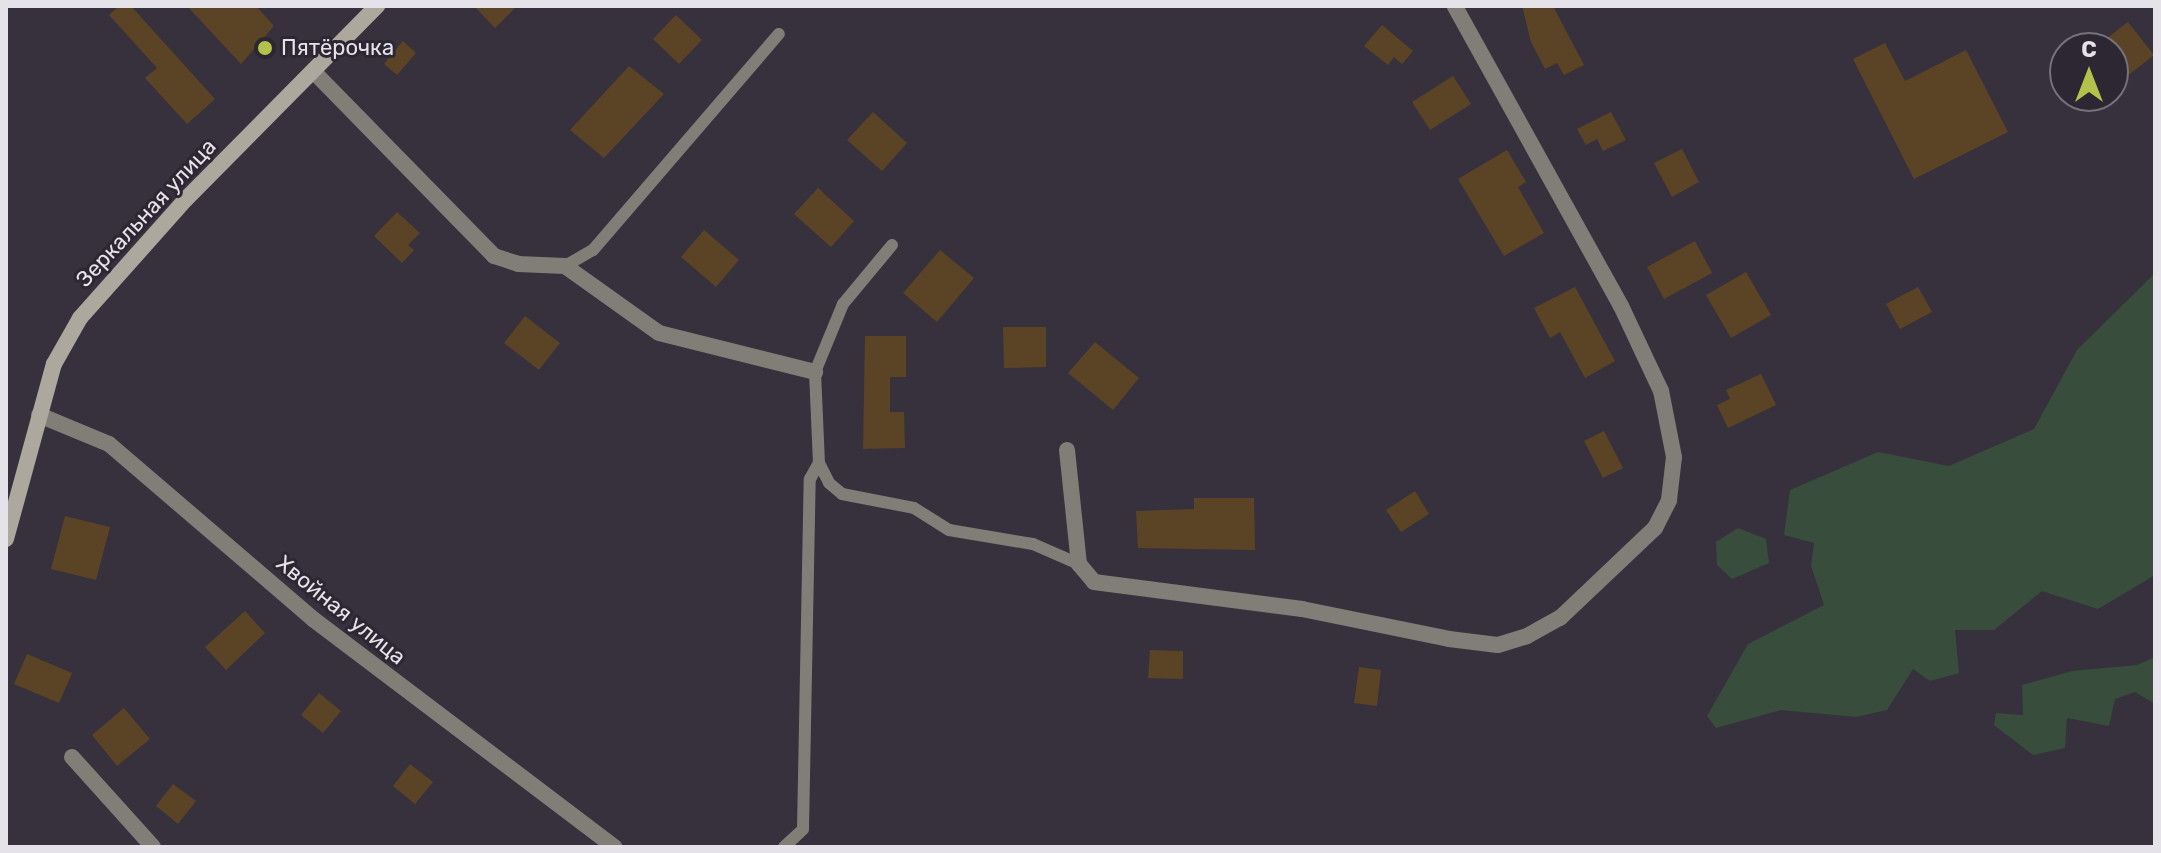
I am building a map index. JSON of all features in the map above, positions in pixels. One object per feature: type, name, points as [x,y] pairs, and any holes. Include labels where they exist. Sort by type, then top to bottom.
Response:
[{"type":"street","name":"Зеркальная улица","points":[[6,539],[54,364],[80,318],[146,242],[377,6]]},
{"type":"street","points":[[1067,450],[1079,564],[1094,582],[1302,609],[1498,645],[1560,618],[1655,528],[1669,500],[1674,457],[1661,391],[1621,306],[1455,6]]},
{"type":"street","points":[[313,71],[494,256],[518,264],[565,266],[659,333],[815,372]]},
{"type":"street","name":"Хвойная улица","points":[[39,415],[109,444],[313,619],[615,847]]},
{"type":"street","points":[[72,757],[153,847]]},
{"type":"lane","points":[[565,266],[593,250],[779,34]]},
{"type":"lane","points":[[892,245],[843,304],[815,372],[819,463],[829,483],[842,494],[914,508],[949,530],[1033,544],[1079,564]]},
{"type":"lane","points":[[784,847],[803,829],[810,479],[819,463]]},
{"type":"green space","points":[[2155,273],[2155,575],[2098,609],[2042,591],[1994,630],[1955,630],[1959,673],[1930,681],[1913,669],[1887,710],[1856,717],[1781,710],[1716,728],[1707,716],[1748,644],[1824,605],[1811,566],[1814,543],[1784,535],[1790,490],[1878,452],[1949,466],[2034,429],[2077,350]]},
{"type":"green space","points":[[1738,528],[1766,539],[1769,563],[1732,579],[1717,565],[1716,542]]},
{"type":"green space","points":[[2155,657],[2155,704],[2135,692],[2115,699],[2109,726],[2067,718],[2065,748],[2033,755],[1994,725],[1996,713],[2023,715],[2022,685],[2072,671],[2137,665]]},
{"type":"building","points":[[119,6],[131,6],[215,99],[187,124],[145,78],[157,68],[109,15]]},
{"type":"building","points":[[187,6],[256,6],[274,26],[241,64]]},
{"type":"building","points":[[474,6],[517,6],[495,28]]},
{"type":"building","points":[[1522,6],[1553,6],[1584,65],[1564,75],[1557,63],[1545,69],[1531,42]]},
{"type":"building","points":[[676,15],[702,40],[679,64],[653,39]]},
{"type":"building","points":[[2128,22],[2154,55],[2129,75],[2129,32],[2115,32]]},
{"type":"building","points":[[1382,25],[1413,51],[1402,64],[1394,57],[1388,65],[1364,46]]},
{"type":"building","points":[[403,41],[416,53],[397,75],[384,64]]},
{"type":"building","points":[[1885,43],[1905,81],[1966,50],[2008,132],[1914,179],[1853,59]]},
{"type":"building","points":[[629,66],[664,94],[604,158],[570,130]]},
{"type":"building","points":[[1453,76],[1471,104],[1430,130],[1412,102]]},
{"type":"building","points":[[873,112],[907,143],[882,171],[847,140]]},
{"type":"building","points":[[1611,112],[1626,140],[1603,151],[1597,139],[1586,145],[1577,129]]},
{"type":"building","points":[[1682,149],[1699,182],[1672,197],[1654,163]]},
{"type":"building","points":[[1507,150],[1526,182],[1518,187],[1544,233],[1504,256],[1458,179]]},
{"type":"building","points":[[818,188],[854,221],[831,247],[794,214]]},
{"type":"building","points":[[397,212],[420,233],[408,245],[414,250],[402,263],[374,236]]},
{"type":"building","points":[[704,230],[739,260],[716,287],[681,257]]},
{"type":"building","points":[[1695,241],[1712,273],[1664,299],[1647,267]]},
{"type":"building","points":[[940,250],[974,278],[937,322],[903,293]]},
{"type":"building","points":[[1746,272],[1771,315],[1731,338],[1706,295]]},
{"type":"building","points":[[1575,287],[1615,361],[1585,378],[1560,332],[1550,338],[1534,308]]},
{"type":"building","points":[[1918,287],[1932,312],[1900,329],[1886,304]]},
{"type":"building","points":[[525,316],[560,343],[539,370],[504,343]]},
{"type":"building","points":[[1003,327],[1046,327],[1046,367],[1004,368]]},
{"type":"building","points":[[865,336],[906,336],[906,377],[890,377],[890,412],[904,412],[905,448],[863,449]]},
{"type":"building","points":[[1095,342],[1139,378],[1113,410],[1068,373]]},
{"type":"building","points":[[1761,374],[1776,405],[1728,428],[1717,405],[1730,399],[1726,390]]},
{"type":"building","points":[[1604,431],[1623,468],[1603,478],[1584,441]]},
{"type":"building","points":[[1415,491],[1429,514],[1401,532],[1386,510]]},
{"type":"building","points":[[1194,498],[1254,498],[1255,550],[1138,548],[1136,511],[1194,509]]},
{"type":"building","points":[[65,516],[110,527],[96,580],[51,569]]},
{"type":"building","points":[[245,611],[265,633],[226,670],[205,647]]},
{"type":"building","points":[[1150,650],[1183,651],[1183,679],[1148,678]]},
{"type":"building","points":[[27,654],[72,673],[59,703],[14,684]]},
{"type":"building","points":[[1359,667],[1381,670],[1377,706],[1354,703]]},
{"type":"building","points":[[319,693],[341,711],[323,733],[301,715]]},
{"type":"building","points":[[124,708],[150,739],[117,766],[92,735]]},
{"type":"building","points":[[410,764],[433,782],[415,804],[393,786]]},
{"type":"building","points":[[173,784],[196,801],[178,824],[156,806]]},
{"type":"place","name":"Пятёрочка","points":[[265,48]]}]
